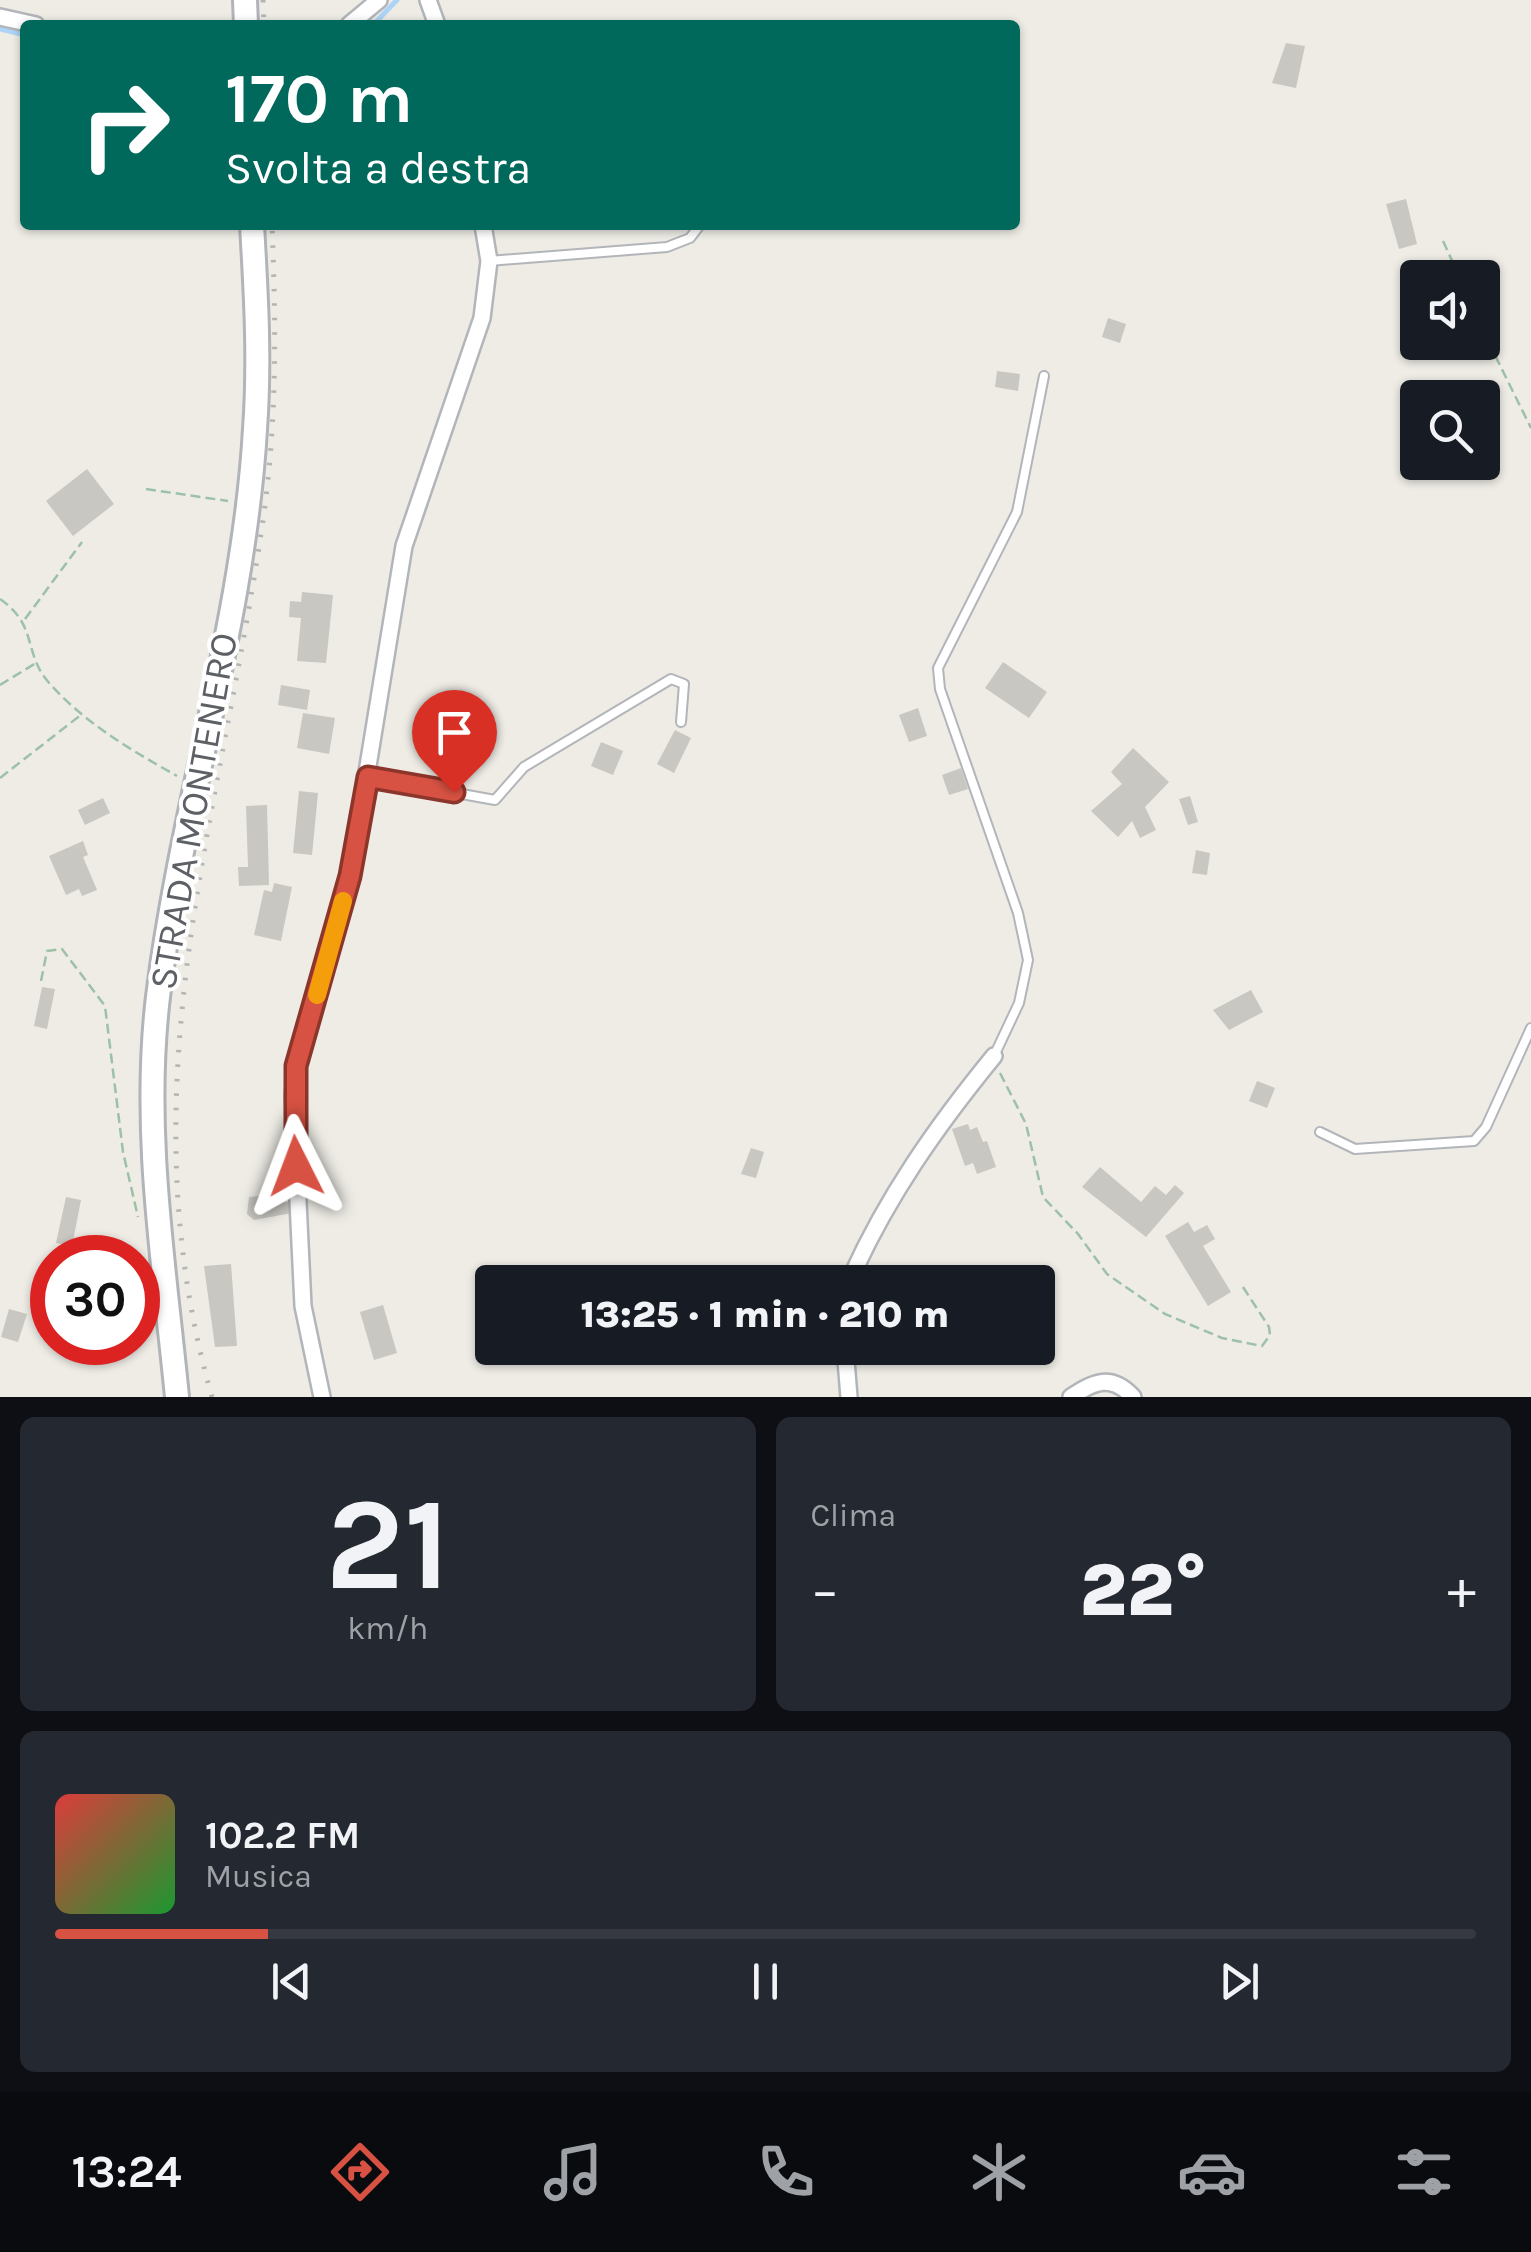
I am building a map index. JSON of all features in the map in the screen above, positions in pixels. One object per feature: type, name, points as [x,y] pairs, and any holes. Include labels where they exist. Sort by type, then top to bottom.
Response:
[{"type":"main road","name":"STRADA MONTENERO","points":[[177,1397],[154,1169],[152,1086],[164,961],[247,504],[256,432],[258,342],[252,230]]},
{"type":"street","points":[[355,20],[379,0]]},
{"type":"street","points":[[322,1397],[302,1306],[293,1096],[300,1050],[350,876],[404,546],[434,450],[474,350],[489,260],[484,230]]},
{"type":"street","points":[[857,1265],[922,1146],[992,1058]]},
{"type":"street","points":[[846,1365],[849,1397]]},
{"type":"street","points":[[1071,1397],[1092,1383],[1105,1381],[1117,1383],[1133,1397]]},
{"type":"lane","points":[[489,260],[668,247],[690,238],[696,230]]},
{"type":"lane","points":[[992,1058],[1019,1003],[1028,960],[1018,913],[940,689],[938,668],[1017,512],[1044,376]]},
{"type":"lane","points":[[368,777],[495,800],[524,767],[672,678],[684,684],[681,722]]},
{"type":"lane","points":[[1320,1132],[1355,1149],[1474,1141],[1486,1127],[1531,1028]]},
{"type":"path","points":[[1443,241],[1452,260]]},
{"type":"path","points":[[1497,360],[1531,428]]},
{"type":"path","points":[[146,489],[247,504]]},
{"type":"path","points":[[24,620],[82,542]]},
{"type":"path","points":[[0,599],[24,620],[36,663],[49,683],[115,740],[196,786]]},
{"type":"path","points":[[0,685],[36,663]]},
{"type":"path","points":[[0,778],[83,714]]},
{"type":"path","points":[[41,981],[47,951],[62,949],[105,1006],[124,1152],[138,1217]]},
{"type":"path","points":[[992,1058],[1026,1124],[1042,1197],[1078,1234],[1107,1274],[1165,1314],[1222,1338],[1262,1346],[1270,1335],[1269,1328],[1241,1284]]},
{"type":"building","points":[[1286,43],[1305,46],[1296,88],[1272,83]]},
{"type":"building","points":[[1406,199],[1417,244],[1399,249],[1386,204]]},
{"type":"building","points":[[1108,318],[1126,324],[1120,343],[1102,337]]},
{"type":"building","points":[[997,371],[1020,374],[1018,391],[995,387]]},
{"type":"building","points":[[87,469],[114,504],[73,536],[46,501]]},
{"type":"building","points":[[302,592],[333,595],[326,663],[297,661],[301,618],[289,617],[290,601],[301,602]]},
{"type":"building","points":[[1003,662],[1047,692],[1029,718],[985,688]]},
{"type":"building","points":[[281,685],[310,690],[307,710],[278,705]]},
{"type":"building","points":[[918,708],[927,736],[909,742],[899,715]]},
{"type":"building","points":[[303,713],[335,718],[329,754],[297,748]]},
{"type":"building","points":[[675,730],[691,738],[674,773],[657,764]]},
{"type":"building","points":[[601,742],[623,751],[613,775],[591,766]]},
{"type":"building","points":[[1133,748],[1169,782],[1145,807],[1156,830],[1140,838],[1132,821],[1118,837],[1091,811],[1122,784],[1111,772]]},
{"type":"building","points":[[961,768],[968,789],[949,795],[942,775]]},
{"type":"building","points":[[299,791],[318,793],[312,855],[293,853]]},
{"type":"building","points":[[1190,796],[1198,822],[1188,825],[1179,799]]},
{"type":"building","points":[[103,798],[110,813],[85,825],[78,810]]},
{"type":"building","points":[[267,805],[269,885],[239,886],[238,867],[248,867],[246,806]]},
{"type":"building","points":[[83,841],[88,855],[83,857],[97,890],[82,896],[79,889],[66,895],[49,856]]},
{"type":"building","points":[[1196,850],[1210,853],[1207,875],[1192,873]]},
{"type":"building","points":[[274,883],[292,887],[281,941],[254,935],[264,890],[272,892]]},
{"type":"building","points":[[42,987],[55,989],[47,1029],[34,1026]]},
{"type":"building","points":[[1251,990],[1263,1012],[1229,1030],[1213,1010]]},
{"type":"building","points":[[1257,1081],[1275,1088],[1267,1108],[1249,1101]]},
{"type":"building","points":[[968,1124],[970,1130],[977,1127],[983,1142],[987,1141],[996,1167],[977,1174],[973,1163],[965,1166],[952,1129]]},
{"type":"building","points":[[751,1148],[764,1152],[756,1178],[741,1174]]},
{"type":"building","points":[[1100,1167],[1141,1202],[1155,1186],[1166,1195],[1175,1185],[1184,1193],[1146,1237],[1082,1187]]},
{"type":"building","points":[[280,1194],[280,1202],[291,1202],[292,1213],[254,1220],[247,1214],[249,1197]]},
{"type":"building","points":[[66,1197],[81,1200],[74,1235],[58,1235]]},
{"type":"building","points":[[1188,1222],[1194,1232],[1207,1225],[1215,1239],[1203,1246],[1231,1292],[1208,1306],[1165,1236]]},
{"type":"building","points":[[231,1264],[237,1346],[215,1347],[204,1266]]},
{"type":"building","points":[[383,1305],[397,1353],[374,1360],[360,1312]]},
{"type":"building","points":[[9,1309],[27,1314],[18,1342],[1,1337]]},
{"type":"waterway","points":[[378,20],[397,0]]},
{"type":"waterway","points":[[0,29],[20,34]]},
{"type":"railway","points":[[263,0],[264,20]]},
{"type":"railway","points":[[212,1397],[187,1282],[177,1171],[178,1061],[188,953],[264,513],[274,369],[272,230]]},
{"type":"slow traffic","points":[[317,995],[343,901]]},
{"type":"route","points":[[296,1166],[296,1066],[350,876],[368,777],[454,792]]}]
